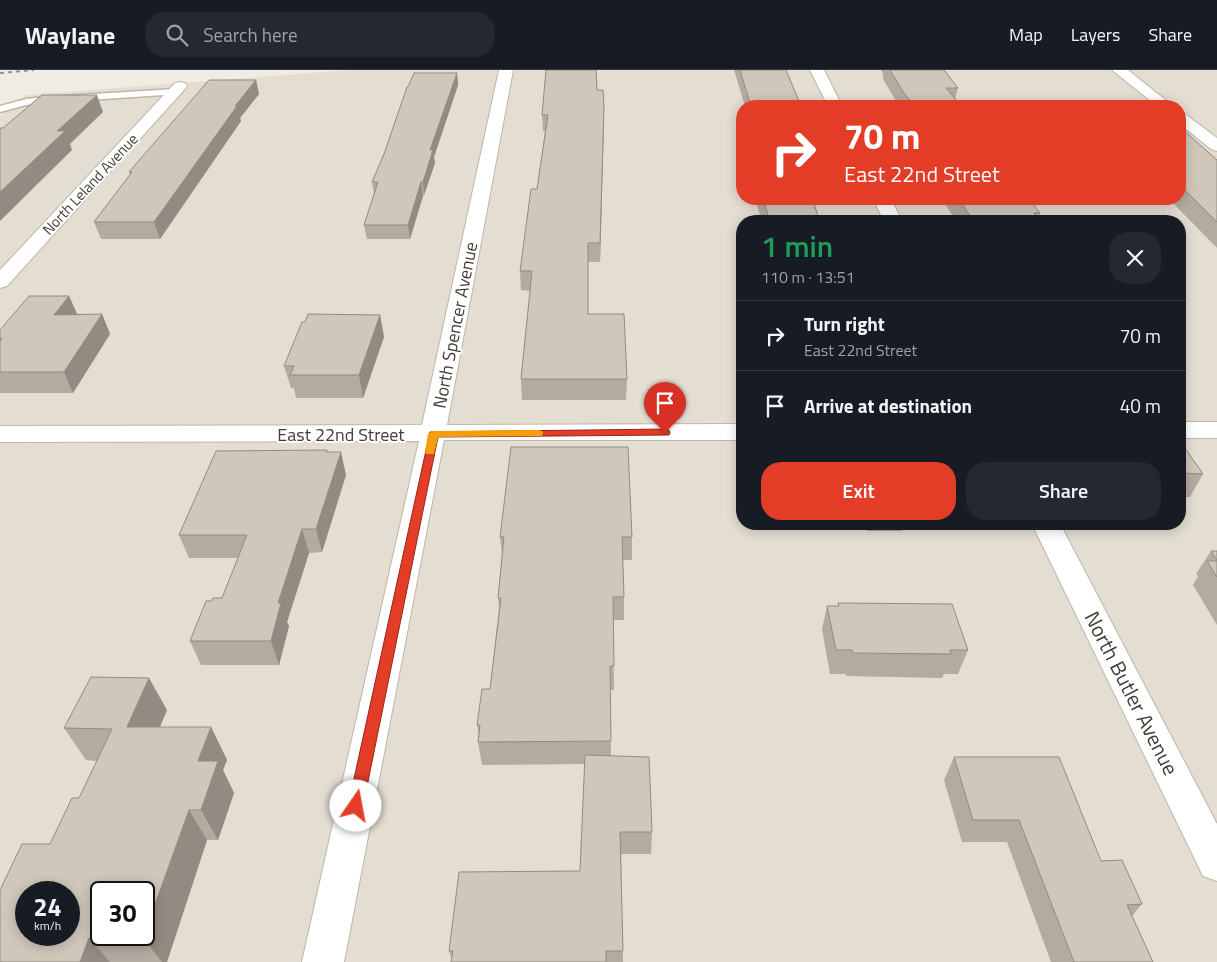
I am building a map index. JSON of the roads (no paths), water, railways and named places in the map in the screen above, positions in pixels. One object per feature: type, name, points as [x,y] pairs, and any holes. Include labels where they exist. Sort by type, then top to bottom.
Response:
[{"type":"street","name":"North Spencer Avenue","points":[[323,962],[433,434],[506,70]]},
{"type":"street","points":[[817,70],[832,100]]},
{"type":"street","points":[[1119,70],[1158,100]]},
{"type":"street","name":"North Leland Avenue","points":[[0,282],[178,89]]},
{"type":"street","points":[[1186,122],[1217,146]]},
{"type":"street","points":[[1186,430],[1217,430]]},
{"type":"street","name":"East 22nd Street","points":[[0,434],[736,432]]},
{"type":"street","name":"North Butler Avenue","points":[[1049,530],[1217,862]]},
{"type":"lane","points":[[0,109],[11,105],[45,100],[178,89]]},
{"type":"railway","points":[[0,73],[34,70]]}]
